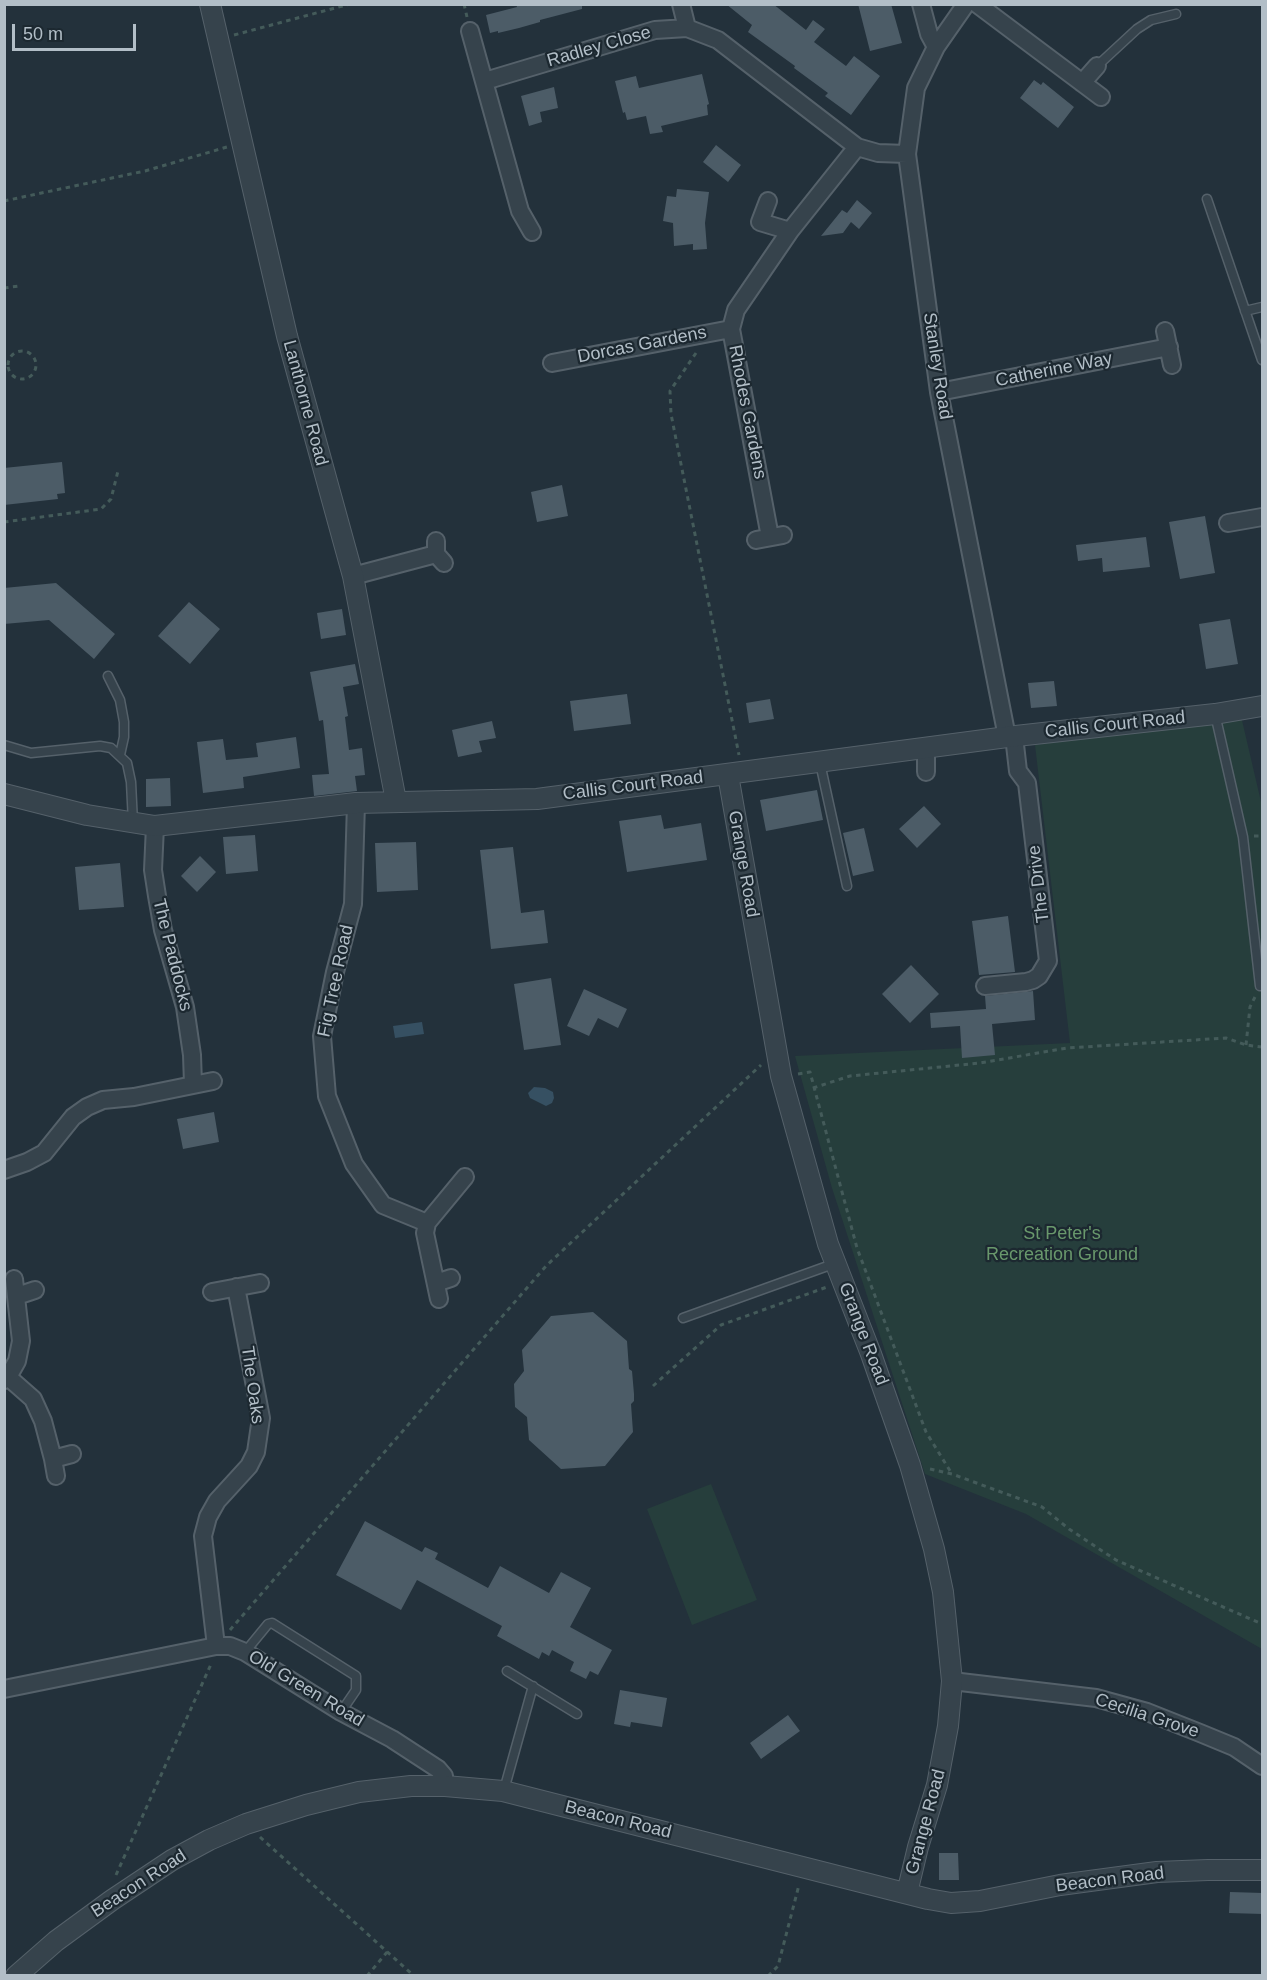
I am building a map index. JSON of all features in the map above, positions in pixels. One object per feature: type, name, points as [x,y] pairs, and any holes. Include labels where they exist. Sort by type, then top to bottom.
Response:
[{"type":"street","name":"Lanthorne Road","points":[[210,4],[286,336],[353,576],[396,801]]},
{"type":"street","points":[[681,4],[687,28]]},
{"type":"street","points":[[921,4],[929,34],[936,47]]},
{"type":"street","name":"Stanley Road","points":[[966,4],[936,47],[916,88],[907,153],[939,392],[1011,737]]},
{"type":"street","points":[[977,4],[1101,97]]},
{"type":"street","name":"Radley Close","points":[[485,81],[655,30],[687,28],[718,40],[857,147]]},
{"type":"street","points":[[470,31],[520,211],[532,232]]},
{"type":"street","points":[[1082,83],[1097,66]]},
{"type":"street","points":[[857,147],[878,153],[907,153]]},
{"type":"street","name":"Rhodes Gardens","points":[[770,537],[731,329],[736,310],[790,231],[857,147]]},
{"type":"street","points":[[768,201],[760,222],[790,231]]},
{"type":"street","name":"Dorcas Gardens","points":[[552,363],[731,329]]},
{"type":"street","name":"Catherine Way","points":[[939,392],[1167,339],[1172,365]]},
{"type":"street","points":[[1228,523],[1263,518]]},
{"type":"street","points":[[353,576],[439,552]]},
{"type":"street","name":"Callis Court Road","points":[[4,794],[87,815],[155,826],[356,803],[537,799],[1011,737],[1215,714],[1263,706]]},
{"type":"street","name":"The Drive","points":[[985,986],[1033,980],[1039,976],[1048,961],[1027,783],[1018,771],[1011,737]]},
{"type":"street","points":[[926,748],[926,772]]},
{"type":"street","name":"Grange Road","points":[[735,774],[776,1053],[828,1244],[871,1354],[910,1465],[943,1592],[952,1681],[948,1726],[937,1785],[918,1847],[908,1893]]},
{"type":"street","name":"Fig Tree Road","points":[[356,803],[353,904],[335,972],[322,1036],[327,1096],[354,1164],[383,1205],[427,1223]]},
{"type":"street","name":"The Paddocks","points":[[155,826],[153,870],[163,930],[185,1007],[192,1055],[193,1084]]},
{"type":"street","points":[[4,1170],[44,1153],[73,1117],[103,1100],[134,1097],[213,1081]]},
{"type":"street","points":[[442,1287],[425,1233],[427,1223],[464,1176]]},
{"type":"street","points":[[14,1279],[21,1341],[17,1361],[6,1378],[33,1399],[43,1421],[56,1476]]},
{"type":"street","points":[[212,1292],[260,1283]]},
{"type":"street","name":"The Oaks","points":[[218,1646],[203,1536],[208,1517],[217,1501],[249,1466],[259,1439],[261,1418],[236,1287]]},
{"type":"street","points":[[17,1296],[35,1290]]},
{"type":"street","points":[[53,1459],[72,1454]]},
{"type":"street","name":"Old Green Road","points":[[4,1689],[218,1646],[230,1646],[245,1652],[340,1712],[392,1739],[438,1769],[444,1776],[445,1786]]},
{"type":"street","name":"Cecilia Grove","points":[[952,1681],[1096,1698],[1147,1712],[1200,1733],[1234,1747],[1263,1766]]},
{"type":"street","name":"Beacon Road","points":[[16,1976],[56,1941],[172,1860],[246,1824],[306,1805],[359,1792],[411,1786],[445,1786],[503,1791],[803,1868],[951,1903],[980,1901],[1060,1885],[1157,1872],[1263,1870]]},
{"type":"lane","points":[[1097,66],[1137,29],[1151,20],[1176,14]]},
{"type":"lane","points":[[1208,199],[1263,360]]},
{"type":"lane","points":[[1245,310],[1263,307]]},
{"type":"lane","points":[[108,675],[120,700],[124,722],[124,737],[120,755]]},
{"type":"lane","points":[[1215,714],[1243,837],[1260,986]]},
{"type":"lane","points":[[4,745],[31,753],[100,746],[111,748],[127,763],[131,782],[133,823]]},
{"type":"lane","points":[[820,763],[847,886]]},
{"type":"lane","points":[[683,1318],[836,1263]]},
{"type":"lane","points":[[245,1652],[268,1624],[272,1623],[356,1676],[356,1690],[340,1712]]},
{"type":"lane","points":[[507,1671],[577,1714]]},
{"type":"lane","points":[[503,1791],[533,1686]]},
{"type":"path","points":[[217,39],[350,4]]},
{"type":"path","points":[[4,201],[145,171],[241,142]]},
{"type":"path","points":[[4,288],[19,286]]},
{"type":"path","points":[[711,332],[670,391],[671,414],[735,774]]},
{"type":"path","points":[[22,351],[31,355],[36,363],[32,375],[24,379],[12,375],[6,368],[13,354],[22,351]]},
{"type":"path","points":[[4,522],[101,509],[111,499],[118,471]]},
{"type":"path","points":[[1246,1045],[1250,1007],[1260,986]]},
{"type":"path","points":[[952,1474],[926,1432],[857,1248],[813,1088],[850,1076],[980,1063],[1067,1048],[1226,1038],[1246,1045],[1263,1047]]},
{"type":"path","points":[[112,1900],[115,1877],[218,1646],[232,1626],[546,1266],[776,1053]]},
{"type":"path","points":[[653,1386],[721,1325],[807,1294]]},
{"type":"path","points":[[910,1465],[952,1474],[1042,1507],[1069,1529],[1116,1560],[1263,1624]]},
{"type":"path","points":[[246,1824],[414,1976]]},
{"type":"path","points":[[768,1976],[778,1966],[803,1868]]},
{"type":"path","points":[[367,1976],[388,1952]]},
{"type":"green space","name":"St Peter's Recreation Ground","points":[[1241,716],[1262,806],[1262,1649],[1026,1514],[925,1474],[832,1188],[795,1056],[1070,1043],[1035,745]]},
{"type":"green space","points":[[711,1484],[757,1600],[692,1625],[647,1509]]},
{"type":"water","points":[[422,1022],[424,1034],[395,1038],[393,1026]]},
{"type":"water","points":[[534,1087],[545,1088],[553,1092],[552,1103],[546,1106],[530,1098],[528,1093]]},
{"type":"building","points":[[516,4],[582,4],[582,9],[519,28],[490,33],[486,15],[517,7]]},
{"type":"building","points":[[726,4],[773,4],[806,30],[813,20],[825,29],[814,42],[846,66],[854,56],[880,76],[851,115],[825,96],[828,93],[794,68],[795,66],[748,32],[752,25]]},
{"type":"building","points":[[858,4],[891,4],[902,43],[870,51]]},
{"type":"building","points":[[702,74],[709,104],[707,105],[708,115],[661,126],[663,132],[650,134],[646,116],[627,120],[625,112],[623,113],[615,81],[636,76],[639,88]]},
{"type":"building","points":[[1034,80],[1041,85],[1043,82],[1074,107],[1058,128],[1020,98]]},
{"type":"building","points":[[554,87],[558,108],[540,112],[542,122],[529,126],[521,96]]},
{"type":"building","points":[[716,145],[741,165],[728,182],[703,162]]},
{"type":"building","points":[[677,189],[709,192],[705,223],[707,249],[693,250],[693,244],[674,246],[673,223],[663,221],[667,196],[676,197]]},
{"type":"building","points":[[857,200],[872,213],[859,229],[851,222],[843,233],[821,236],[842,210],[847,213]]},
{"type":"building","points":[[62,462],[65,493],[57,494],[58,499],[4,505],[4,468]]},
{"type":"building","points":[[562,485],[568,516],[537,522],[531,492]]},
{"type":"building","points":[[1205,516],[1215,573],[1180,579],[1169,522]]},
{"type":"building","points":[[1146,537],[1150,567],[1103,572],[1102,558],[1078,561],[1076,545]]},
{"type":"building","points":[[56,583],[115,634],[94,659],[49,620],[4,624],[4,588]]},
{"type":"building","points":[[189,602],[220,629],[190,664],[158,636]]},
{"type":"building","points":[[342,609],[346,635],[321,639],[317,613]]},
{"type":"building","points":[[1230,619],[1238,664],[1206,669],[1199,624]]},
{"type":"building","points":[[355,664],[359,684],[343,687],[348,716],[345,717],[349,750],[362,748],[365,775],[355,776],[357,791],[314,796],[312,775],[329,774],[323,720],[319,721],[310,672]]},
{"type":"building","points":[[1054,681],[1057,706],[1031,708],[1028,683]]},
{"type":"building","points":[[627,694],[631,724],[574,731],[570,701]]},
{"type":"building","points":[[770,699],[774,719],[749,723],[746,703]]},
{"type":"building","points":[[492,721],[496,738],[479,741],[482,752],[458,757],[452,730]]},
{"type":"building","points":[[296,737],[300,768],[243,777],[244,788],[203,793],[197,742],[223,739],[226,760],[258,757],[256,743]]},
{"type":"building","points":[[170,778],[171,806],[146,807],[146,779]]},
{"type":"building","points":[[817,790],[823,820],[766,831],[760,800]]},
{"type":"building","points":[[924,806],[941,824],[917,848],[899,829]]},
{"type":"building","points":[[661,815],[664,829],[701,823],[707,860],[627,872],[619,821]]},
{"type":"building","points":[[864,828],[874,871],[853,876],[843,833]]},
{"type":"building","points":[[255,835],[258,871],[226,874],[223,837]]},
{"type":"building","points":[[416,842],[418,890],[377,892],[375,843]]},
{"type":"building","points":[[513,847],[521,913],[544,910],[548,943],[491,949],[480,850]]},
{"type":"building","points":[[200,856],[216,872],[197,892],[181,876]]},
{"type":"building","points":[[120,863],[124,907],[79,910],[75,867]]},
{"type":"building","points":[[1008,916],[1015,972],[979,975],[972,921]]},
{"type":"building","points":[[911,965],[939,994],[910,1023],[882,994]]},
{"type":"building","points":[[551,978],[561,1045],[524,1050],[514,984]]},
{"type":"building","points":[[584,989],[627,1009],[618,1028],[598,1018],[589,1036],[567,1026]]},
{"type":"building","points":[[1033,991],[1035,1020],[992,1024],[995,1055],[962,1058],[960,1026],[931,1028],[930,1013],[986,1009],[985,996]]},
{"type":"building","points":[[214,1112],[219,1142],[183,1149],[177,1119]]},
{"type":"building","points":[[593,1312],[627,1341],[634,1394],[634,1401],[631,1404],[633,1432],[605,1466],[561,1469],[529,1440],[527,1417],[515,1407],[514,1384],[524,1371],[522,1350],[551,1316]]},
{"type":"building","points":[[365,1521],[422,1552],[425,1547],[438,1553],[435,1559],[488,1588],[500,1566],[549,1593],[561,1572],[591,1588],[570,1627],[612,1650],[598,1675],[590,1671],[586,1679],[570,1671],[574,1662],[552,1650],[549,1656],[542,1652],[539,1659],[497,1636],[502,1626],[417,1580],[401,1610],[336,1575]]},
{"type":"building","points":[[620,1690],[667,1698],[662,1727],[631,1722],[630,1727],[614,1724]]},
{"type":"building","points":[[788,1715],[800,1731],[761,1759],[750,1743]]},
{"type":"building","points":[[939,1853],[958,1853],[959,1880],[939,1880]]},
{"type":"building","points":[[1230,1892],[1263,1893],[1263,1914],[1229,1913]]}]
